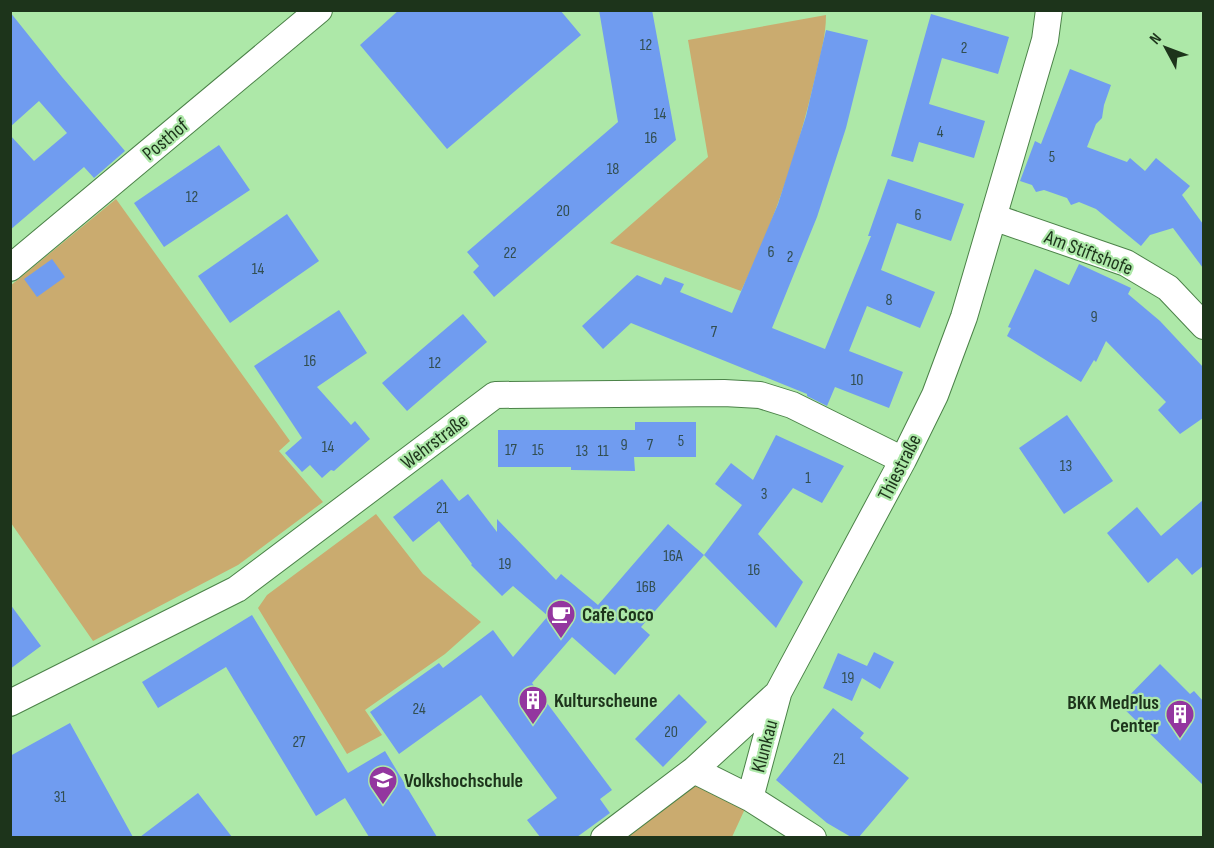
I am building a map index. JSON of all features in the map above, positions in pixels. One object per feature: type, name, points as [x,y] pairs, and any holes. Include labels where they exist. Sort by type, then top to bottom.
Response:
[{"type":"street","name":"Posthof","points":[[10,268],[319,10]]},
{"type":"street","name":"Thiestraße","points":[[604,837],[694,770],[778,693],[903,460],[935,395],[964,317],[1045,40],[1049,10]]},
{"type":"street","name":"Am Stiftshofe","points":[[993,217],[1126,263],[1168,288],[1203,326]]},
{"type":"street","name":"Wehrstraße","points":[[10,703],[237,589],[495,395],[724,393],[760,395],[792,405],[903,460]]},
{"type":"street","name":"Klunkau","points":[[750,798],[778,693]]},
{"type":"street","name":"Klunkau","points":[[694,770],[750,798],[813,837]]},
{"type":"shaded area","points":[[826,15],[821,54],[793,160],[764,239],[741,291],[610,243],[708,157],[688,40]]},
{"type":"shaded area","points":[[116,199],[290,441],[279,451],[323,502],[238,565],[93,641],[11,523],[10,286]]},
{"type":"shaded area","points":[[376,514],[423,574],[481,622],[445,654],[365,710],[382,735],[347,754],[258,608],[267,595]]},
{"type":"shaded area","points":[[694,770],[750,798],[732,837],[604,838]]},
{"type":"building","points":[[399,10],[560,10],[581,35],[447,149],[360,45]]},
{"type":"building","points":[[599,10],[652,10],[676,140],[494,297],[473,272],[479,266],[467,252],[618,122]]},
{"type":"building","points":[[10,12],[125,151],[94,178],[84,167],[10,230],[10,135],[34,161],[67,133],[39,101],[10,127]]},
{"type":"building","points":[[931,14],[1009,37],[998,74],[942,58],[929,104],[985,121],[974,158],[919,142],[913,162],[891,156]]},
{"type":"building","points":[[826,30],[868,40],[846,128],[817,217],[772,328],[825,349],[871,236],[868,236],[888,179],[964,204],[951,241],[897,223],[881,270],[935,292],[920,328],[867,306],[849,351],[903,372],[889,408],[835,387],[827,406],[807,394],[631,323],[603,349],[582,326],[637,275],[661,285],[665,277],[684,284],[680,292],[732,313],[778,204],[806,116]]},
{"type":"building","points":[[1070,69],[1111,85],[1102,118],[1096,124],[1087,147],[1127,162],[1130,158],[1145,171],[1156,158],[1190,186],[1182,195],[1203,224],[1203,268],[1173,228],[1150,235],[1141,246],[1096,209],[1079,202],[1071,205],[1067,198],[1044,190],[1036,192],[1032,185],[1020,181],[1035,141],[1041,144]]},
{"type":"building","points":[[219,145],[250,190],[164,247],[134,203]]},
{"type":"building","points":[[287,214],[319,261],[230,323],[198,276]]},
{"type":"building","points":[[52,259],[65,277],[37,297],[24,279]]},
{"type":"building","points":[[1079,264],[1131,288],[1128,294],[1160,321],[1203,367],[1203,418],[1180,434],[1158,410],[1166,402],[1106,341],[1096,362],[1094,360],[1081,382],[1007,336],[1011,328],[1008,327],[1035,269],[1069,285]]},
{"type":"building","points":[[339,310],[367,353],[317,387],[351,425],[355,421],[370,439],[334,471],[331,470],[322,478],[310,465],[302,472],[285,453],[302,438],[254,366]]},
{"type":"building","points":[[463,314],[487,342],[407,411],[382,383]]},
{"type":"building","points":[[1067,415],[1113,481],[1064,514],[1019,448]]},
{"type":"building","points":[[635,422],[696,422],[696,457],[634,457],[635,471],[571,470],[571,467],[498,467],[498,430],[635,430]]},
{"type":"building","points":[[776,435],[844,466],[822,503],[793,488],[758,534],[803,582],[776,628],[704,555],[742,505],[715,484],[731,463],[753,480]]},
{"type":"building","points":[[442,479],[459,501],[468,494],[497,532],[497,519],[556,580],[561,574],[598,605],[668,524],[704,555],[641,627],[650,635],[615,675],[572,637],[532,683],[612,790],[600,799],[610,813],[577,837],[540,837],[527,820],[557,798],[481,695],[399,754],[370,712],[439,663],[443,668],[493,630],[513,657],[548,616],[513,586],[502,596],[471,565],[439,521],[413,542],[393,517]]},
{"type":"building","points":[[1203,500],[1203,566],[1192,575],[1177,558],[1148,583],[1107,533],[1137,507],[1161,536]]},
{"type":"building","points":[[10,604],[41,646],[10,669]]},
{"type":"building","points":[[252,615],[348,773],[385,751],[437,837],[369,837],[345,798],[316,816],[226,667],[158,708],[142,682]]},
{"type":"building","points":[[874,652],[894,662],[880,689],[862,678],[852,701],[823,688],[838,653],[867,666]]},
{"type":"building","name":"BKK MedPlus Center","points":[[1160,664],[1190,694],[1194,691],[1203,701],[1203,785],[1120,705]]},
{"type":"building","points":[[679,694],[707,722],[663,767],[635,739]]},
{"type":"building","points":[[833,708],[864,733],[860,738],[909,778],[859,837],[851,837],[827,823],[776,780]]},
{"type":"building","points":[[70,723],[133,837],[10,837],[10,756]]},
{"type":"building","points":[[198,793],[232,837],[140,837]]},
{"type":"place","name":"Cafe Coco","points":[[561,640]]},
{"type":"place","name":"Kulturscheune","points":[[533,726]]},
{"type":"place","name":"BKK MedPlus Center","points":[[1180,740]]},
{"type":"place","name":"Volkshochschule","points":[[383,806]]}]
